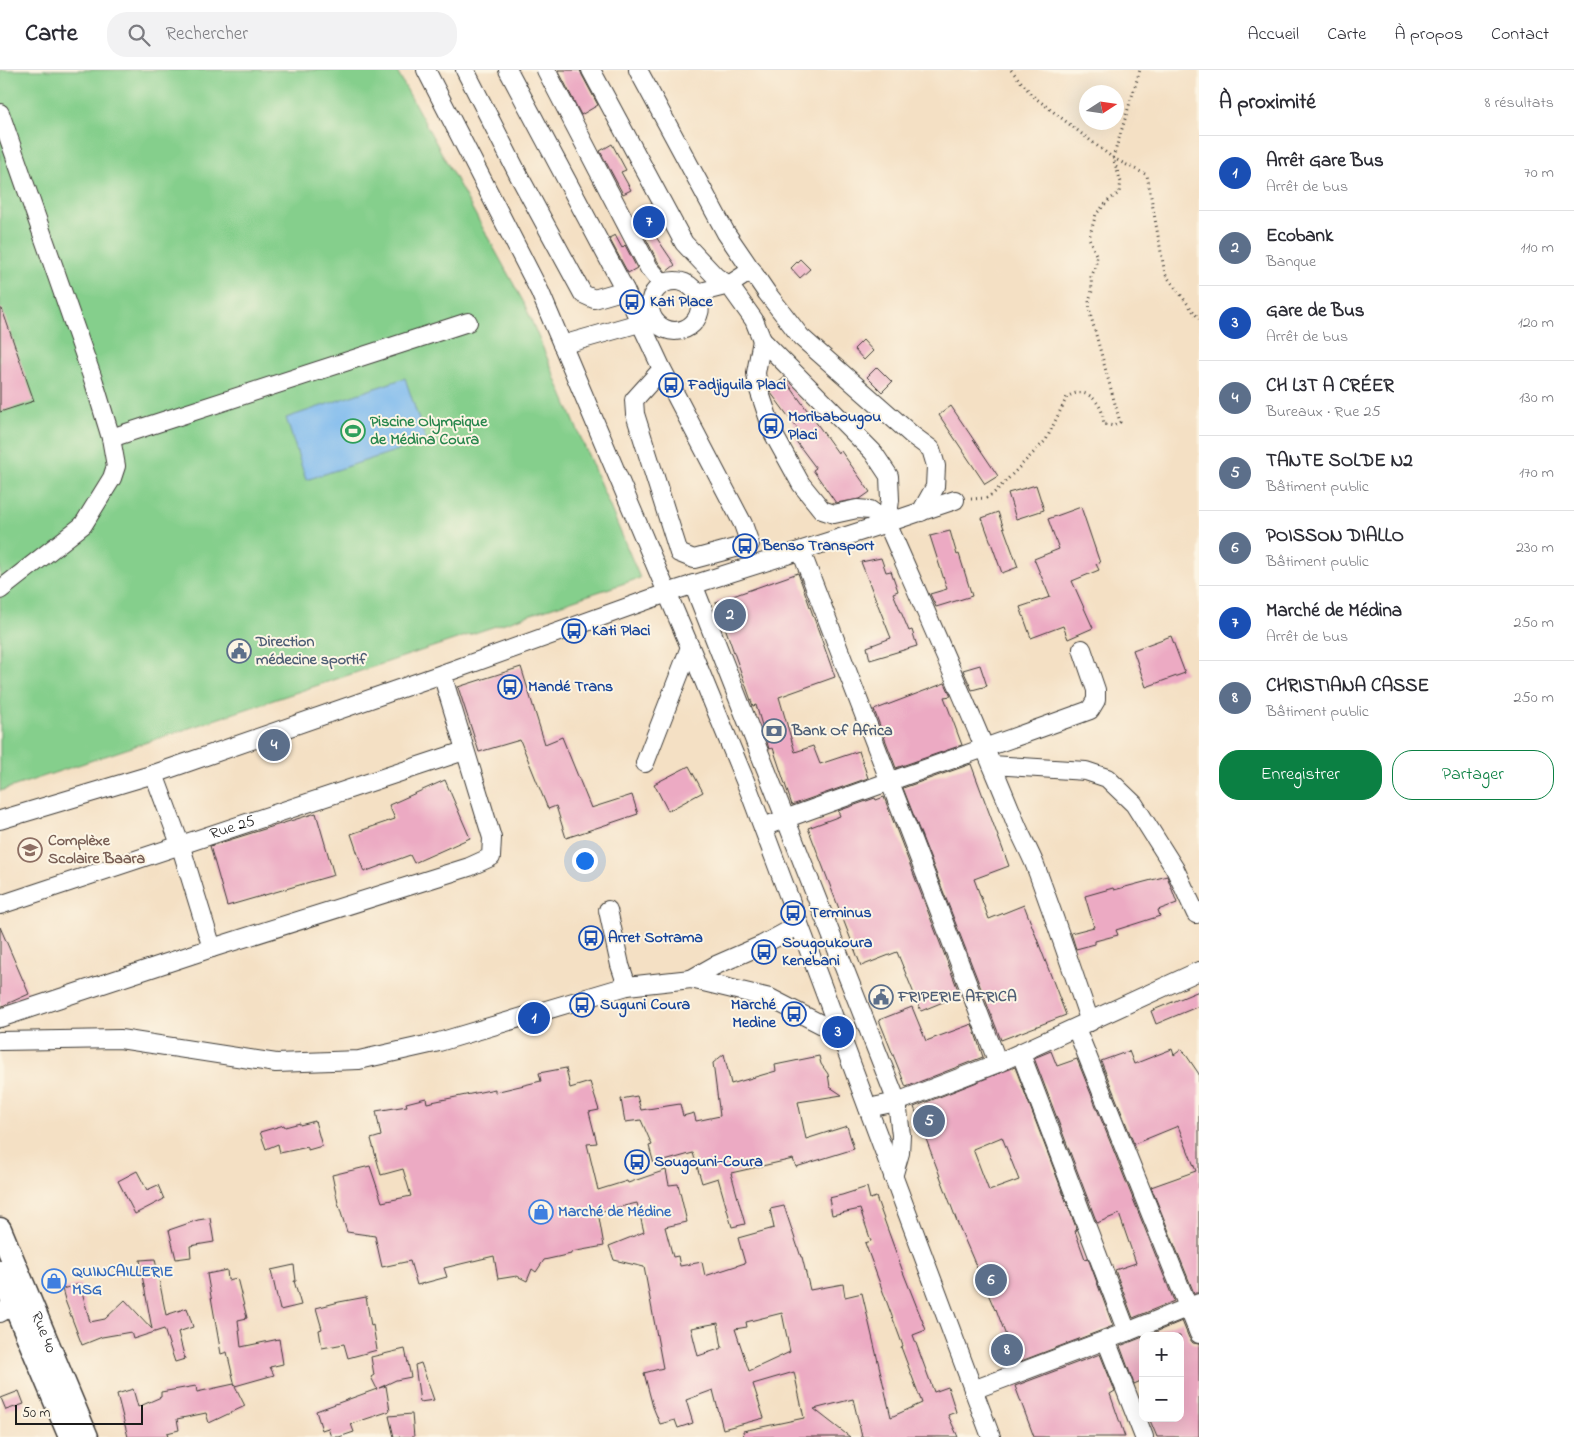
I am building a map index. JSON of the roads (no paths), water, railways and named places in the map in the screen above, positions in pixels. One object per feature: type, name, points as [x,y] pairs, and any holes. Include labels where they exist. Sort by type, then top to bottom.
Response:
[{"type":"main road","name":"Rue 40","points":[[0,1229],[87,1437]]},
{"type":"main road","name":"Rue 40","points":[[0,1271],[7,1310],[70,1437]]},
{"type":"street","points":[[426,70],[540,292],[668,593],[750,793],[991,1437]]},
{"type":"street","points":[[466,70],[519,176],[583,294],[594,299],[625,290]]},
{"type":"street","points":[[508,70],[625,290],[647,321],[662,369],[744,524],[755,565]]},
{"type":"street","points":[[546,70],[648,268],[663,284]]},
{"type":"street","points":[[591,70],[684,243],[716,277],[730,285],[754,320],[762,340],[873,452],[889,476],[890,500],[887,523]]},
{"type":"street","points":[[638,70],[726,233],[801,337],[912,434],[932,449],[936,466],[935,487],[921,512]]},
{"type":"street","points":[[0,113],[94,382],[111,438],[116,466],[112,478],[83,525],[0,590]]},
{"type":"street","points":[[697,293],[730,285],[752,270]]},
{"type":"street","points":[[562,345],[647,321],[675,331],[688,328],[697,318],[700,310],[697,293],[691,286],[682,282],[671,281],[663,284],[657,288],[652,297],[647,321]]},
{"type":"street","points":[[111,438],[468,322]]},
{"type":"street","points":[[762,340],[756,373],[758,387],[774,436],[801,484],[822,510],[834,514],[857,509],[870,510],[887,523],[989,757],[1016,824],[1035,864],[1059,930],[1083,1025],[1194,1305],[1199,1334]]},
{"type":"street","points":[[662,369],[634,400],[635,414],[679,553],[694,559],[750,544]]},
{"type":"street","points":[[0,820],[154,774],[693,584],[955,500]]},
{"type":"street","points":[[801,550],[998,1063]]},
{"type":"street","points":[[693,584],[897,1102],[901,1135],[900,1153],[893,1177]]},
{"type":"street","points":[[645,764],[690,647]]},
{"type":"street","points":[[762,828],[890,781],[989,757],[1090,710],[1096,700],[1096,690],[1082,649]]},
{"type":"street","points":[[0,1018],[212,948],[469,867],[492,856],[492,838],[442,674]]},
{"type":"street","name":"Rue 25","points":[[0,905],[464,751]]},
{"type":"street","points":[[989,757],[1086,771],[1107,778],[1134,804],[1175,869],[1196,914]]},
{"type":"street","points":[[154,774],[180,844],[212,948]]},
{"type":"street","points":[[608,910],[620,965],[627,986]]},
{"type":"street","points":[[691,979],[799,925]]},
{"type":"street","points":[[868,1108],[897,1102],[1021,1054],[1199,971]]},
{"type":"street","points":[[0,1042],[120,1039],[276,1063],[359,1060],[439,1042],[627,986],[691,979],[770,998],[840,1034]]},
{"type":"street","points":[[1021,1054],[1127,1332]]},
{"type":"street","points":[[974,1390],[1194,1305]]},
{"type":"street","points":[[1106,1340],[1144,1437]]},
{"type":"water","points":[[405,378],[426,441],[306,480],[286,418]]},
{"type":"place","name":"Marché de Médina","points":[[649,222]]},
{"type":"place","name":"Kati Place","points":[[632,302]]},
{"type":"place","name":"Fadjiguila Placi","points":[[671,385]]},
{"type":"place","name":"Moribabougou Placi","points":[[771,426]]},
{"type":"place","name":"Piscine Olympique de Médina Coura","points":[[353,431]]},
{"type":"place","name":"Benso Transport","points":[[745,546]]},
{"type":"place","name":"Ecobank","points":[[730,615]]},
{"type":"place","name":"Kati Placi","points":[[574,631]]},
{"type":"place","name":"Direction médecine sportif","points":[[239,651]]},
{"type":"place","name":"Mandé Trans","points":[[510,687]]},
{"type":"place","name":"Bank Of Africa","points":[[774,731]]},
{"type":"place","name":"CH L3T A CRÉER","points":[[274,745]]},
{"type":"place","name":"Complèxe Scolaire Baara","points":[[30,850]]},
{"type":"place","name":"Terminus","points":[[793,913]]},
{"type":"place","name":"Arret Sotrama","points":[[591,938]]},
{"type":"place","name":"Sougoukoura Kenebani","points":[[764,952]]},
{"type":"place","name":"FRIPERIE AFRICA","points":[[881,997]]},
{"type":"place","name":"Suguni Coura","points":[[582,1005]]},
{"type":"place","name":"Marché Medine","points":[[794,1014]]},
{"type":"place","name":"Arrêt Gare Bus","points":[[534,1018]]},
{"type":"place","name":"Gare de Bus","points":[[838,1032]]},
{"type":"place","name":"TANTE SOLDE N2","points":[[929,1121]]},
{"type":"place","name":"Sougouni-Coura","points":[[637,1162]]},
{"type":"place","name":"Marché de Médine","points":[[541,1212]]},
{"type":"place","name":"POISSON DIALLO","points":[[991,1280]]},
{"type":"place","name":"QUINCAILLERIE MSG","points":[[54,1281]]},
{"type":"place","name":"CHRISTIANA CASSE","points":[[1007,1350]]}]
